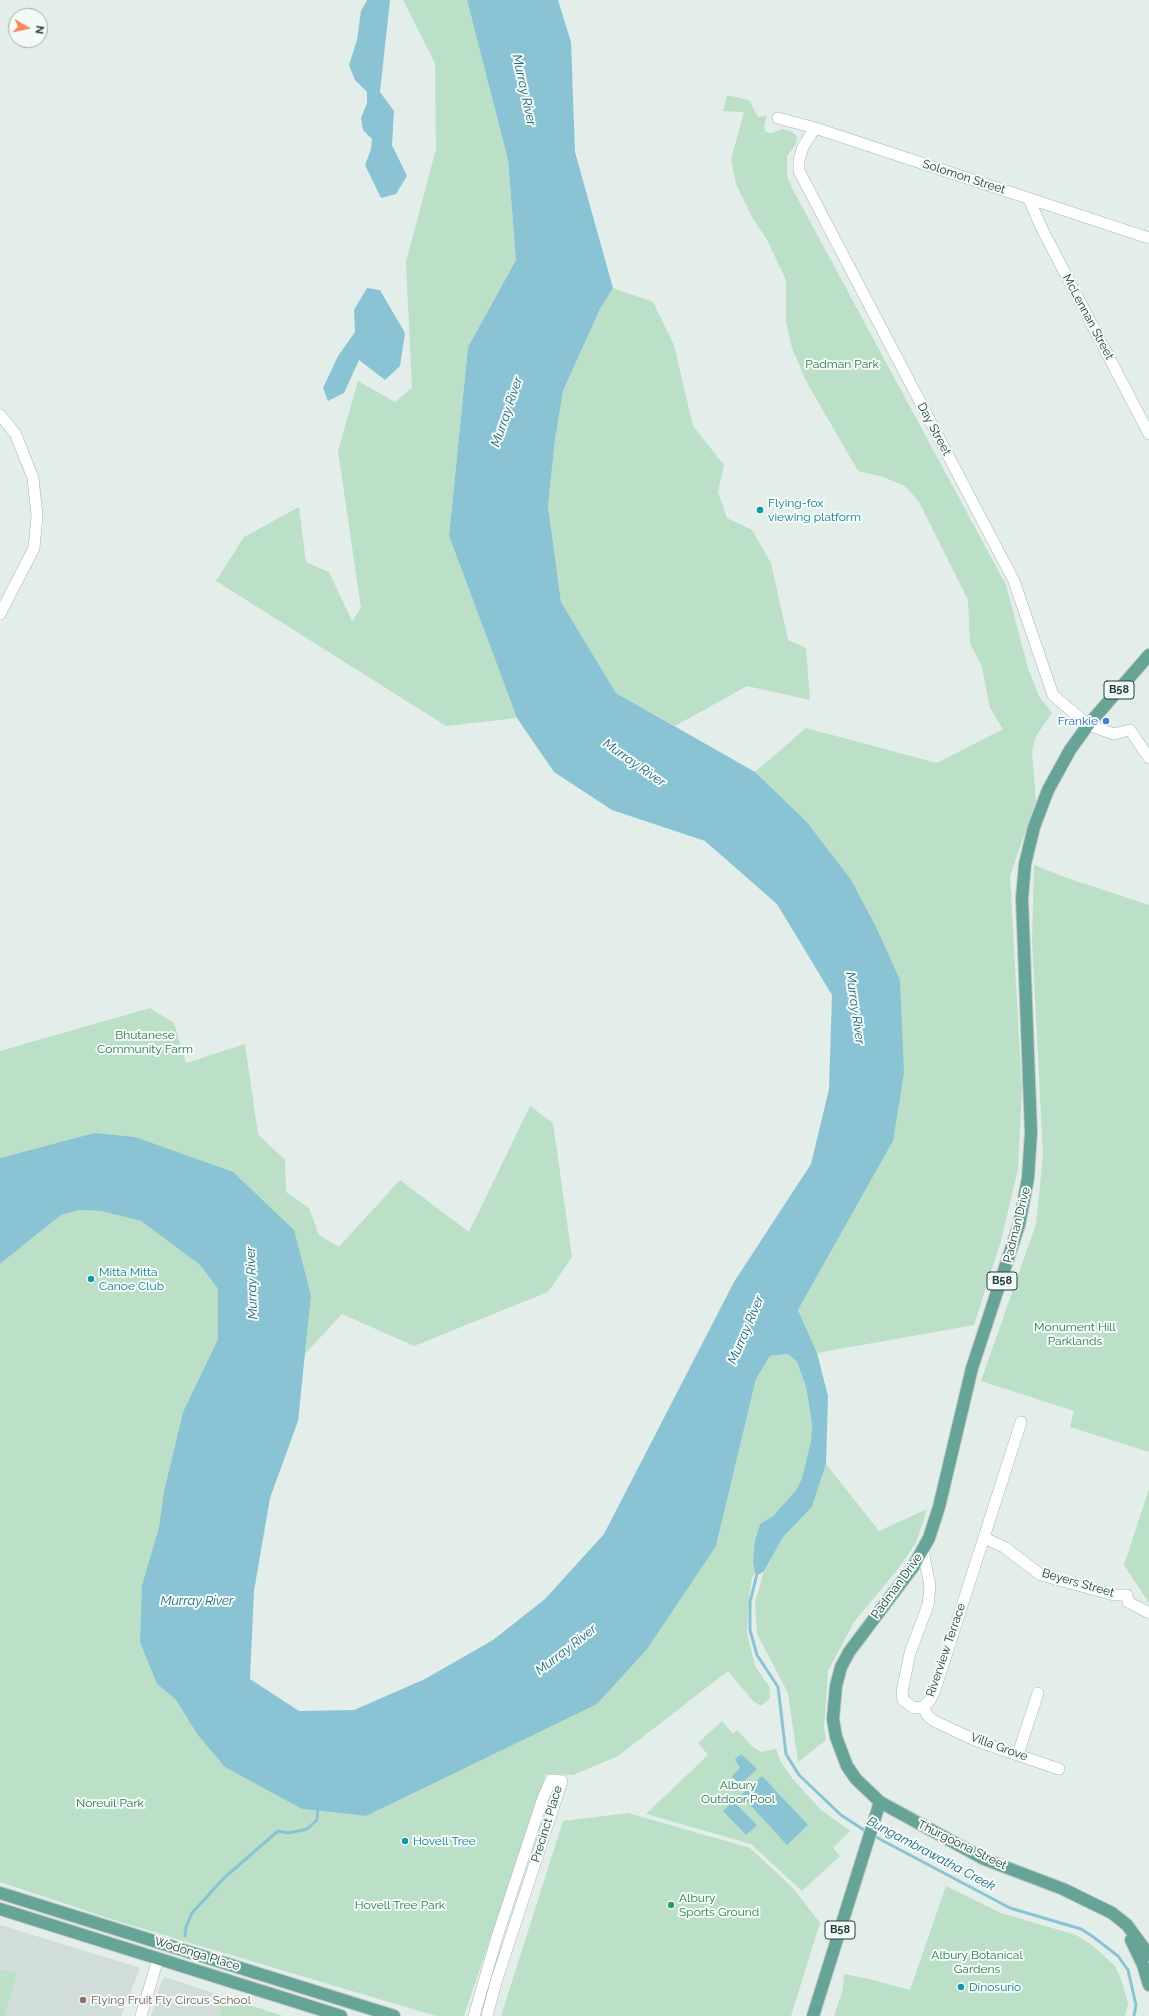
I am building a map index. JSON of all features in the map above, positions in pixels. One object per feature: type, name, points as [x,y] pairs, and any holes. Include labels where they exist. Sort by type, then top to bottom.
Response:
[{"type":"main road","name":"Padman Drive","points":[[880,1802],[856,1779],[840,1751],[832,1719],[836,1686],[841,1667],[849,1652],[871,1620],[900,1585],[923,1551],[939,1507],[972,1368],[1012,1249],[1027,1184],[1031,1154],[1031,1110],[1021,915],[1023,882],[1029,846],[1048,790],[1070,750],[1088,725],[1148,659]]},
{"type":"main road","name":"B58","points":[[813,2016],[880,1802]]},
{"type":"main road","name":"Thurgoona Street","points":[[880,1802],[984,1859],[1051,1884],[1091,1902],[1121,1919],[1137,1937],[1149,1955]]},
{"type":"main road","name":"Wodonga Place","points":[[0,1892],[394,2016]]},
{"type":"main road","name":"Thurgoona Street","points":[[1091,1902],[1117,1924],[1132,1942],[1143,1965],[1149,1985]]},
{"type":"main road","name":"Wodonga Place","points":[[0,1909],[340,2016]]},
{"type":"main road","points":[[158,1959],[164,1944]]},
{"type":"street","name":"Solomon Street","points":[[778,118],[815,128],[1149,238]]},
{"type":"street","name":"Day Street","points":[[815,128],[803,147],[799,160],[799,171],[1014,581],[1052,695],[1088,725]]},
{"type":"street","name":"McLennan Street","points":[[1029,199],[1042,229],[1149,434]]},
{"type":"street","points":[[0,415],[15,433],[33,478],[37,516],[34,548],[0,614]]},
{"type":"street","points":[[1088,725],[1114,734],[1130,730],[1149,758]]},
{"type":"street","name":"Riverview Terrace","points":[[923,1551],[930,1586],[928,1605],[910,1653],[902,1692],[903,1700],[914,1708],[923,1707],[930,1700],[935,1690],[1021,1422]]},
{"type":"street","name":"Beyers Street","points":[[984,1538],[1004,1547],[1041,1575],[1114,1595],[1127,1595],[1128,1602],[1149,1613]]},
{"type":"street","points":[[1018,1754],[1038,1693]]},
{"type":"street","name":"Villa Grove","points":[[923,1707],[928,1716],[934,1721],[977,1741],[1018,1754],[1059,1770]]},
{"type":"street","name":"Precinct Place","points":[[474,2016],[484,1978],[543,1798],[551,1780],[562,1781],[496,1982],[487,2016]]},
{"type":"street","points":[[141,2016],[158,1959]]},
{"type":"street","points":[[484,1978],[496,1982]]},
{"type":"street","points":[[479,1999],[491,2002]]},
{"type":"shaded area","points":[[0,1925],[138,1967],[139,1971],[121,2016],[5,2016],[17,1974],[0,1969]]},
{"type":"shaded area","points":[[165,1977],[225,1997],[219,2016],[151,2016],[162,1980]]},
{"type":"green space","points":[[403,0],[467,0],[508,160],[516,260],[468,347],[449,536],[517,718],[446,726],[216,581],[244,537],[299,507],[306,562],[329,572],[352,621],[361,608],[338,451],[358,381],[395,402],[412,388],[406,262],[436,149],[435,63]]},
{"type":"green space","name":"Padman Park","points":[[727,95],[749,100],[758,117],[767,116],[764,125],[765,131],[773,133],[782,129],[792,132],[797,137],[796,144],[787,156],[787,176],[792,188],[1006,585],[1028,668],[1039,696],[1052,713],[1036,736],[1032,752],[1036,801],[1010,876],[1022,1091],[1018,1169],[1001,1241],[974,1325],[817,1353],[798,1310],[893,1141],[850,878],[806,821],[755,772],[806,728],[937,763],[1003,729],[990,708],[982,667],[970,643],[968,600],[919,502],[905,486],[883,477],[858,471],[806,381],[792,348],[786,322],[786,280],[766,238],[752,217],[736,184],[731,159],[744,112],[723,111]]},
{"type":"green space","points":[[613,288],[653,302],[674,345],[693,426],[724,465],[718,492],[727,518],[752,530],[771,563],[788,640],[806,648],[810,700],[747,686],[675,726],[616,693],[561,602],[548,506],[555,440],[563,391],[600,309]]},
{"type":"green space","name":"Monument Hill Parklands","points":[[1034,865],[1067,878],[1149,905],[1149,1452],[1070,1427],[1074,1411],[981,1381],[1036,1224],[1043,1156],[1032,939]]},
{"type":"green space","name":"Bhutanese Community Farm","points":[[150,1008],[174,1023],[186,1063],[245,1044],[258,1134],[285,1160],[286,1192],[309,1208],[319,1235],[339,1247],[400,1180],[469,1232],[530,1106],[553,1123],[572,1257],[548,1292],[414,1346],[342,1314],[305,1354],[311,1296],[94,1133],[0,1158],[0,1051]]},
{"type":"green space","points":[[80,1210],[101,1211],[141,1221],[200,1265],[218,1289],[218,1339],[183,1412],[164,1491],[159,1527],[142,1585],[157,1684],[176,1700],[197,1734],[276,1794],[302,1809],[366,1816],[507,1746],[716,1546],[756,1379],[770,1356],[788,1354],[797,1362],[806,1387],[812,1424],[811,1441],[802,1478],[797,1489],[773,1516],[760,1524],[753,1562],[755,1573],[752,1578],[749,1599],[747,1633],[755,1666],[769,1686],[770,1698],[761,1706],[753,1701],[728,1671],[618,1756],[573,1775],[546,1774],[464,2016],[436,2016],[120,1922],[0,1882],[0,1264],[61,1215]]},
{"type":"green space","points":[[826,1464],[879,1531],[927,1509],[916,1543],[897,1570],[854,1622],[828,1671],[824,1727],[826,1740],[798,1762],[788,1693],[757,1634],[755,1603],[764,1571],[783,1537],[812,1507]]},
{"type":"green space","points":[[1149,1489],[1149,1603],[1124,1565]]},
{"type":"green space","name":"Albury Outdoor Pool","points":[[722,1721],[733,1734],[737,1730],[752,1746],[761,1752],[776,1749],[781,1762],[792,1778],[820,1809],[850,1831],[833,1848],[840,1856],[802,1891],[751,1844],[646,1814],[708,1755],[698,1743]]},
{"type":"green space","name":"Albury Sports Ground","points":[[628,1813],[750,1848],[793,1888],[820,1923],[791,2016],[501,2016],[563,1821]]},
{"type":"green space","name":"Albury Botanical Gardens","points":[[946,1886],[1001,1913],[1076,1935],[1092,1945],[1115,1966],[1121,1979],[1128,2003],[1125,2016],[834,2016],[843,1989],[844,1974],[910,1990]]},
{"type":"green space","points":[[0,1969],[17,1974],[5,2016],[0,2016]]},
{"type":"green space","points":[[225,1997],[283,2016],[219,2016]]},
{"type":"water","points":[[367,0],[390,0],[380,92],[394,111],[392,145],[407,176],[396,194],[381,198],[365,165],[371,149],[372,139],[363,130],[361,118],[367,103],[367,92],[355,80],[349,65],[357,40],[361,11]]},
{"type":"water","name":"Murray River","points":[[467,0],[558,0],[571,42],[575,152],[613,288],[600,309],[563,391],[555,440],[548,506],[561,602],[616,693],[755,772],[806,821],[850,878],[876,927],[900,980],[904,1073],[893,1141],[798,1310],[817,1353],[828,1396],[826,1464],[812,1507],[783,1537],[764,1571],[760,1574],[755,1573],[753,1562],[755,1541],[760,1524],[773,1516],[797,1489],[802,1478],[811,1441],[812,1424],[806,1387],[797,1362],[788,1354],[770,1356],[756,1379],[716,1546],[647,1649],[597,1704],[366,1816],[302,1809],[225,1767],[197,1734],[176,1700],[157,1684],[140,1642],[142,1585],[159,1527],[164,1491],[183,1412],[218,1339],[218,1289],[200,1265],[141,1221],[101,1211],[80,1210],[61,1215],[0,1264],[0,1158],[94,1133],[135,1137],[233,1172],[294,1230],[311,1296],[298,1421],[270,1498],[254,1591],[250,1679],[299,1711],[354,1710],[425,1679],[493,1640],[545,1599],[604,1534],[734,1282],[811,1164],[829,1089],[832,995],[777,904],[705,841],[612,810],[554,772],[517,718],[449,536],[468,347],[516,260],[508,160]]},
{"type":"water","points":[[367,288],[380,290],[405,333],[400,366],[385,380],[359,360],[344,393],[328,401],[323,388],[338,356],[355,332],[354,310]]},
{"type":"water","points":[[741,1754],[757,1769],[740,1785],[732,1776],[740,1768],[735,1759]]},
{"type":"water","points":[[762,1776],[808,1825],[787,1845],[741,1795]]},
{"type":"water","points":[[733,1801],[757,1825],[746,1835],[723,1811]]},
{"type":"waterway","name":"Bungambrawatha Creek","points":[[758,1570],[750,1602],[750,1630],[757,1655],[778,1687],[786,1754],[799,1775],[841,1815],[867,1832]]},
{"type":"waterway","points":[[185,1936],[186,1927],[192,1913],[224,1878],[278,1831],[288,1833],[307,1829],[317,1820],[318,1808]]},
{"type":"waterway","name":"Bungambrawatha Creek","points":[[872,1835],[1010,1908],[1081,1929],[1092,1936],[1118,1956],[1128,1970],[1136,2005],[1134,2016]]},
{"type":"place","name":"Flying-fox viewing platform","points":[[760,510]]},
{"type":"place","name":"Frankie","points":[[1106,721]]},
{"type":"place","name":"Mitta Mitta Canoe Club","points":[[91,1279]]},
{"type":"place","name":"Hovell Tree","points":[[405,1841]]},
{"type":"place","name":"Albury Sports Ground","points":[[671,1905]]},
{"type":"place","name":"Dinosurio","points":[[961,1987]]},
{"type":"place","name":"Flying Fruit Fly Circus School","points":[[83,2000]]},
{"type":"park label","name":"Noreuil Park","points":[[110,1803]]},
{"type":"park label","name":"Hovell Tree Park","points":[[400,1905]]}]
